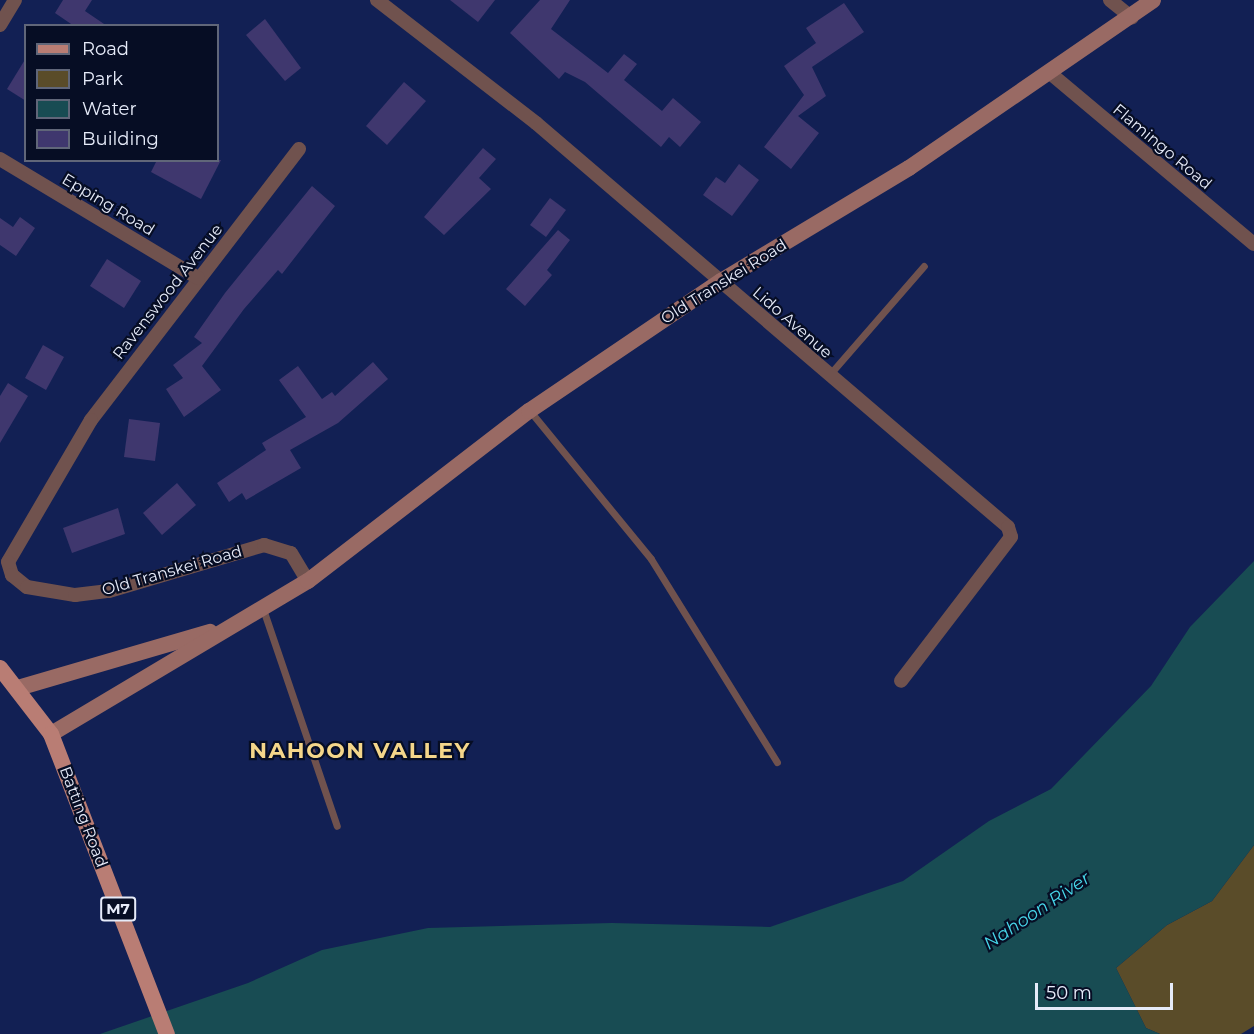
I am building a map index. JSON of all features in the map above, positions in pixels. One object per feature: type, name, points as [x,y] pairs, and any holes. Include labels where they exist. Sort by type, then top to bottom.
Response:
[{"type":"main road","name":"Old Transkei Road","points":[[51,734],[308,581],[529,411],[721,280],[909,168],[1132,18],[1153,0]]},
{"type":"main road","name":"Old Transkei Road","points":[[18,688],[232,626]]},
{"type":"main road","points":[[0,668],[18,688],[51,734]]},
{"type":"main road","name":"Batting Road","points":[[51,734],[167,1034]]},
{"type":"street","points":[[0,25],[15,0]]},
{"type":"street","name":"Lido Avenue","points":[[377,0],[536,123],[1012,532],[901,681]]},
{"type":"street","points":[[1110,0],[1132,18]]},
{"type":"street","name":"Flamingo Road","points":[[1050,73],[1254,244]]},
{"type":"street","name":"Ravenswood Avenue","points":[[68,459],[136,356],[299,149]]},
{"type":"street","name":"Epping Road","points":[[0,159],[198,278]]},
{"type":"street","name":"Old Transkei Road","points":[[68,459],[10,554],[9,569],[27,587],[50,594],[109,591],[264,545],[291,553],[308,581]]},
{"type":"lane","points":[[828,376],[924,266]]},
{"type":"lane","points":[[529,411],[651,559],[777,762]]},
{"type":"lane","points":[[263,609],[337,826]]},
{"type":"green space","points":[[1254,845],[1254,1026],[1241,1034],[1160,1034],[1146,1028],[1116,968],[1167,925],[1212,901]]},
{"type":"water","name":"Nahoon River","points":[[1254,561],[1254,845],[1212,901],[1167,925],[1116,968],[1146,1028],[1160,1034],[100,1034],[248,983],[322,950],[428,928],[612,923],[770,927],[903,881],[989,821],[1051,789],[1151,686],[1190,627]]},
{"type":"building","points":[[63,0],[92,0],[85,11],[104,24],[71,24],[55,13]]},
{"type":"building","points":[[450,0],[495,0],[478,22]]},
{"type":"building","points":[[540,0],[570,0],[551,29],[608,73],[624,54],[637,64],[624,80],[662,111],[673,98],[701,122],[680,147],[669,137],[661,147],[585,82],[565,72],[559,79],[510,33]]},
{"type":"building","points":[[844,3],[864,32],[812,67],[826,96],[798,116],[819,133],[791,169],[764,147],[804,95],[784,66],[816,43],[806,28]]},
{"type":"building","points":[[265,19],[301,68],[285,81],[246,35]]},
{"type":"building","points":[[24,61],[24,100],[7,89]]},
{"type":"building","points":[[404,82],[426,101],[387,145],[366,126]]},
{"type":"building","points":[[483,148],[496,159],[479,178],[491,189],[444,235],[424,217]]},
{"type":"building","points":[[221,160],[201,199],[151,172],[156,162],[219,162]]},
{"type":"building","points":[[739,164],[759,180],[732,216],[703,195],[716,177],[725,183]]},
{"type":"building","points":[[312,186],[335,206],[282,274],[278,270],[244,309],[202,366],[221,390],[184,417],[166,389],[183,378],[173,365],[202,343],[194,337],[225,293]]},
{"type":"building","points":[[550,198],[566,210],[546,237],[530,225]]},
{"type":"building","points":[[20,217],[35,228],[16,256],[0,245],[0,218],[13,227]]},
{"type":"building","points":[[558,230],[570,240],[547,270],[552,275],[525,306],[506,289]]},
{"type":"building","points":[[107,259],[141,281],[124,308],[90,286]]},
{"type":"building","points":[[43,345],[64,357],[46,390],[25,378]]},
{"type":"building","points":[[373,362],[388,379],[338,423],[290,450],[301,468],[246,500],[242,493],[229,502],[217,483],[266,450],[262,443],[306,417],[279,380],[298,366],[322,399],[332,392],[335,396]]},
{"type":"building","points":[[8,383],[28,396],[0,443],[0,396]]},
{"type":"building","points":[[129,419],[160,423],[155,461],[124,457]]},
{"type":"building","points":[[177,483],[196,505],[162,535],[143,513]]},
{"type":"building","points":[[118,508],[125,534],[72,553],[63,528]]},
{"type":"district","name":"NAHOON VALLEY","points":[[360,751]]}]
